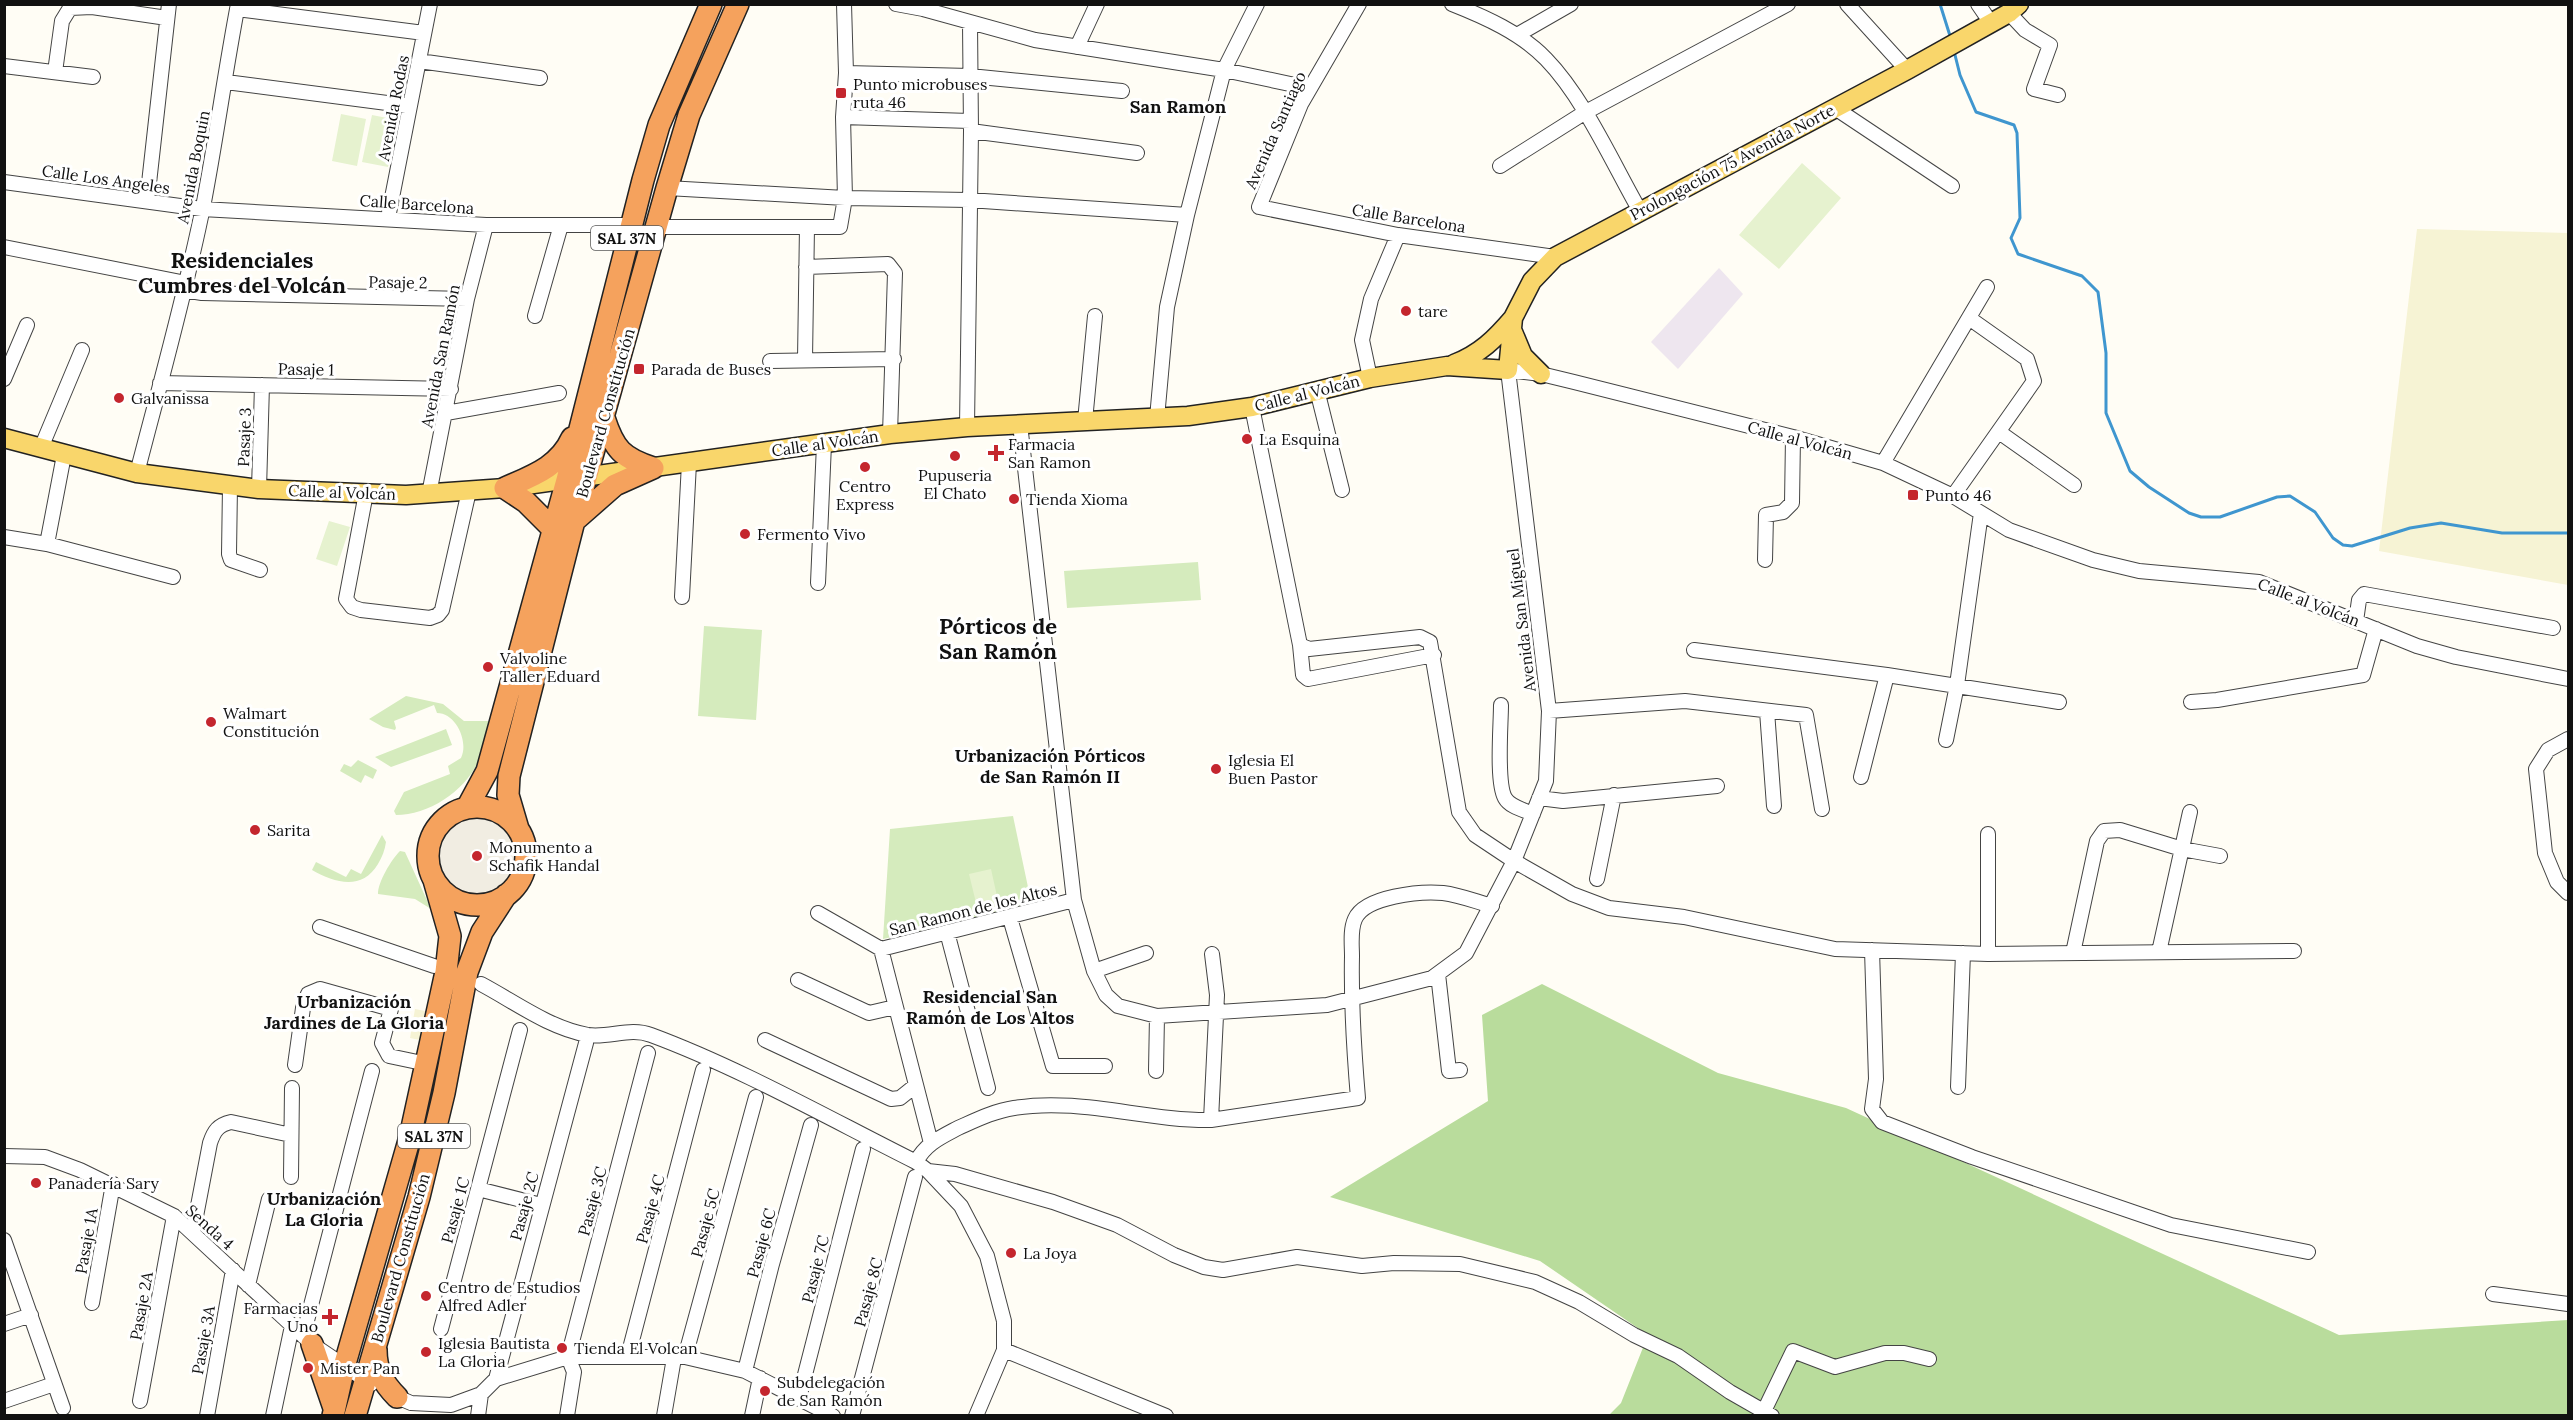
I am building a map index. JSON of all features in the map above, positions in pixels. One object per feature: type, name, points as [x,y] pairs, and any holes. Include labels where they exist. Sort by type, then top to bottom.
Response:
[{"type":"highway","name":"Boulevard Constitución","points":[[518,829],[508,795],[509,776],[574,521],[583,416],[630,225],[659,125],[711,4]]},
{"type":"highway","name":"Boulevard Constitución","points":[[467,808],[487,771],[552,528],[604,418],[689,115],[738,4]]},
{"type":"highway","points":[[505,488],[544,471],[559,460],[569,446],[583,416]]},
{"type":"highway","points":[[604,418],[610,438],[620,452],[632,461],[653,468]]},
{"type":"highway","points":[[574,521],[615,485],[653,468]]},
{"type":"highway","points":[[505,488],[526,502],[552,528]]},
{"type":"highway","points":[[467,808],[484,807],[495,811],[506,816],[518,829]]},
{"type":"highway","name":"SAL 37N","points":[[434,880],[428,859],[432,835],[448,816],[467,808]]},
{"type":"highway","name":"SAL 37N","points":[[506,895],[520,879],[525,864],[524,843],[518,829]]},
{"type":"highway","name":"Boulevard Constitución","points":[[334,1412],[344,1367],[410,1137],[446,972],[450,936],[434,880]]},
{"type":"highway","points":[[434,880],[449,896],[469,904],[491,903],[506,895]]},
{"type":"highway","name":"Boulevard Constitución","points":[[357,1416],[364,1380],[419,1197],[444,1093],[467,972],[482,932],[506,895]]},
{"type":"highway","points":[[311,1343],[330,1349],[344,1345],[354,1336]]},
{"type":"highway","points":[[357,1416],[367,1404],[397,1397],[386,1385],[379,1372],[376,1364],[376,1342]]},
{"type":"highway","points":[[311,1343],[334,1412]]},
{"type":"main road","name":"Prolongación 75 Avenida Norte","points":[[1508,370],[1512,323],[1532,281],[1554,257],[1906,70],[2014,9]]},
{"type":"main road","points":[[1447,366],[1481,351],[1512,323],[1523,356],[1541,374]]},
{"type":"main road","name":"Calle al Volcán","points":[[4,438],[137,473],[230,486],[259,489],[429,494],[505,488],[890,434],[967,427],[1188,416],[1252,407],[1370,378],[1447,366],[1508,370]]},
{"type":"street","name":"Avenida Rodas","points":[[388,218],[430,4]]},
{"type":"street","points":[[657,227],[840,227],[845,198],[844,4]]},
{"type":"street","points":[[896,4],[923,9],[1035,40],[1224,70],[1309,88]]},
{"type":"street","points":[[1077,47],[1097,4]]},
{"type":"street","points":[[1157,418],[1167,307],[1187,215],[1224,70],[1257,4]]},
{"type":"street","name":"Avenida Santiago","points":[[1259,207],[1309,88],[1359,4]]},
{"type":"street","points":[[1452,4],[1473,8],[1517,35],[1545,58],[1564,80],[1640,212]]},
{"type":"street","points":[[1517,35],[1571,4]]},
{"type":"street","points":[[1500,166],[1584,113],[1788,4]]},
{"type":"street","points":[[1847,4],[1906,70]]},
{"type":"street","points":[[1978,4],[1984,26]]},
{"type":"street","points":[[237,7],[424,33]]},
{"type":"street","name":"Avenida Boquin","points":[[137,473],[185,286],[202,209],[226,82],[237,7]]},
{"type":"street","points":[[55,72],[62,21],[70,8],[168,11],[147,201]]},
{"type":"street","points":[[2014,9],[2025,30],[2050,45],[2034,88],[2058,95]]},
{"type":"street","points":[[967,427],[970,23]]},
{"type":"street","points":[[419,61],[540,78]]},
{"type":"street","points":[[4,66],[93,77]]},
{"type":"street","points":[[846,73],[970,76],[1122,91]]},
{"type":"street","points":[[226,82],[410,106]]},
{"type":"street","points":[[1835,108],[1952,186]]},
{"type":"street","points":[[843,117],[971,126],[1137,153]]},
{"type":"street","name":"Calle Los Angeles","points":[[4,182],[202,209]]},
{"type":"street","points":[[667,188],[845,198],[969,200],[1187,215]]},
{"type":"street","name":"Calle Barcelona","points":[[1259,207],[1398,235],[1554,257]]},
{"type":"street","name":"Calle Barcelona","points":[[202,209],[486,225],[630,225]]},
{"type":"street","name":"Avenida San Ramón","points":[[429,494],[468,299],[486,225]]},
{"type":"street","points":[[536,315],[561,225]]},
{"type":"street","points":[[805,359],[807,227]]},
{"type":"street","points":[[1370,378],[1362,340],[1371,299],[1398,235]]},
{"type":"street","name":"Pasaje 2","points":[[4,247],[214,293],[468,299]]},
{"type":"street","points":[[806,267],[888,264],[896,273],[890,434]]},
{"type":"street","points":[[1883,463],[1987,287]]},
{"type":"street","points":[[1085,421],[1095,316]]},
{"type":"street","points":[[1953,496],[2034,381],[2027,360],[1969,318]]},
{"type":"street","points":[[4,379],[27,326]]},
{"type":"street","points":[[41,448],[82,350]]},
{"type":"street","points":[[770,361],[894,359]]},
{"type":"street","name":"Calle al Volcán","points":[[1508,370],[1541,374],[1793,437],[1883,463],[1953,496],[2009,530],[2093,560],[2139,571],[2259,582],[2410,643],[2456,657],[2568,679]]},
{"type":"street","name":"Avenida San Miguel","points":[[1020,424],[1074,900],[1094,971],[1106,995],[1118,1006],[1157,1016],[1327,1005],[1432,978],[1466,953],[1514,861],[1546,781],[1549,711],[1508,370]]},
{"type":"street","name":"Pasaje 1","points":[[160,383],[451,389]]},
{"type":"street","name":"Pasaje 3","points":[[259,489],[262,385]]},
{"type":"street","points":[[1317,390],[1342,490]]},
{"type":"street","points":[[446,413],[559,393]]},
{"type":"street","points":[[1252,407],[1300,645],[1302,675],[1308,679],[1434,655]]},
{"type":"street","points":[[1999,432],[2074,485]]},
{"type":"street","points":[[1764,560],[1766,515],[1783,512],[1792,503],[1793,437]]},
{"type":"street","points":[[818,583],[824,444]]},
{"type":"street","points":[[47,544],[64,455]]},
{"type":"street","points":[[682,597],[689,463]]},
{"type":"street","points":[[230,486],[229,554],[231,560],[260,570]]},
{"type":"street","points":[[366,493],[346,599],[352,607],[361,610],[430,618],[438,615],[442,609],[469,492]]},
{"type":"street","points":[[1946,740],[1957,685],[1981,513]]},
{"type":"street","points":[[4,537],[47,544],[173,577]]},
{"type":"street","points":[[2356,621],[2358,600],[2364,594],[2553,628]]},
{"type":"street","points":[[2191,702],[2217,700],[2363,675],[2376,629]]},
{"type":"street","points":[[1300,645],[1309,649],[1420,636],[1430,642],[1459,812],[1475,835],[1514,861],[1572,894],[1609,908],[1684,917],[1836,949],[1988,954],[2294,951]]},
{"type":"street","points":[[1694,650],[1887,675],[2059,702]]},
{"type":"street","points":[[1862,777],[1887,675]]},
{"type":"street","points":[[1549,711],[1685,701],[1806,715],[1822,809]]},
{"type":"street","points":[[1501,705],[1501,786],[1505,800],[1533,814]]},
{"type":"street","points":[[1767,711],[1774,806]]},
{"type":"street","points":[[2568,739],[2547,750],[2536,769],[2545,853],[2557,882],[2568,893]]},
{"type":"street","points":[[1539,798],[1563,801],[1717,786]]},
{"type":"street","points":[[1597,879],[1614,795]]},
{"type":"street","points":[[2159,952],[2190,812]]},
{"type":"street","points":[[2073,953],[2097,841],[2104,831],[2120,830],[2182,849],[2220,856]]},
{"type":"street","points":[[1988,834],[1988,954]]},
{"type":"street","points":[[916,1162],[931,1143],[988,1115],[1026,1107],[1098,1109],[1211,1120],[1358,1098],[1351,999],[1352,934],[1355,919],[1365,906],[1393,897],[1420,893],[1444,893],[1492,906]]},
{"type":"street","name":"San Ramon de los Altos","points":[[818,913],[881,949],[1074,900]]},
{"type":"street","points":[[1010,918],[1053,1066],[1105,1066]]},
{"type":"street","points":[[320,927],[434,966]]},
{"type":"street","points":[[947,932],[988,1088]]},
{"type":"street","points":[[881,949],[931,1143]]},
{"type":"street","points":[[1872,950],[1876,1079],[1872,1109],[1882,1122],[1972,1157],[2171,1225],[2308,1252]]},
{"type":"street","points":[[1094,971],[1146,953]]},
{"type":"street","points":[[1958,1087],[1963,953]]},
{"type":"street","points":[[1211,1120],[1217,1013],[1217,986],[1212,954]]},
{"type":"street","points":[[1438,974],[1449,1071],[1460,1070]]},
{"type":"street","points":[[798,980],[869,1013],[895,1007]]},
{"type":"street","points":[[481,984],[550,1023],[576,1032],[592,1035],[633,1031],[648,1034],[699,1054],[916,1162],[928,1171],[961,1206],[987,1256],[1004,1321],[1004,1350],[976,1416]]},
{"type":"street","points":[[295,1065],[303,1008],[308,994],[320,989],[392,1009],[382,1043],[389,1056],[427,1064]]},
{"type":"street","points":[[1156,1071],[1157,1016]]},
{"type":"street","name":"Pasaje 1C","points":[[441,1329],[520,1030]]},
{"type":"street","points":[[765,1040],[891,1099],[900,1098],[915,1086]]},
{"type":"street","name":"Pasaje 2C","points":[[496,1379],[586,1043]]},
{"type":"street","name":"Pasaje 3C","points":[[568,1357],[648,1053]]},
{"type":"street","name":"Pasaje 4C","points":[[628,1356],[703,1070]]},
{"type":"street","points":[[311,1343],[372,1071]]},
{"type":"street","points":[[291,1177],[292,1088]]},
{"type":"street","name":"Pasaje 5C","points":[[664,1416],[756,1097]]},
{"type":"street","points":[[193,1232],[214,1131],[222,1124],[231,1122],[291,1135]]},
{"type":"street","name":"Pasaje 6C","points":[[745,1371],[811,1125]]},
{"type":"street","name":"Pasaje 7C","points":[[799,1398],[863,1149]]},
{"type":"street","name":"Senda 4","points":[[4,1156],[45,1157],[113,1184],[174,1216],[311,1343],[364,1380],[397,1397],[411,1403],[450,1405],[481,1394]]},
{"type":"street","points":[[928,1171],[955,1174],[1053,1202],[1117,1225],[1203,1267],[1222,1270],[1298,1257],[1362,1266],[1394,1263],[1460,1264],[1535,1282],[1579,1302],[1634,1335],[1678,1356],[1730,1392],[1768,1413],[1793,1351],[1834,1367],[1885,1353],[1904,1353],[1929,1359]]},
{"type":"street","name":"Pasaje 8C","points":[[852,1416],[915,1177]]},
{"type":"street","name":"Pasaje 1A","points":[[92,1303],[113,1184]]},
{"type":"street","points":[[478,1189],[542,1205]]},
{"type":"street","points":[[248,1285],[269,1199]]},
{"type":"street","name":"Pasaje 2A","points":[[140,1401],[174,1216]]},
{"type":"street","points":[[5,1242],[63,1408]]},
{"type":"street","name":"Pasaje 3A","points":[[207,1416],[233,1270]]},
{"type":"street","points":[[2493,1294],[2568,1304]]},
{"type":"street","points":[[4,1324],[31,1315]]},
{"type":"street","points":[[273,1416],[292,1326]]},
{"type":"street","points":[[1004,1350],[1166,1416]]},
{"type":"street","points":[[478,1416],[481,1394],[496,1379],[568,1357],[628,1356],[680,1358],[745,1371],[833,1416]]},
{"type":"street","points":[[567,1416],[574,1372],[568,1357]]},
{"type":"street","points":[[752,1416],[760,1378]]},
{"type":"street","points":[[4,1401],[54,1384]]},
{"type":"shaded area","points":[[2417,229],[2568,233],[2568,585],[2379,551]]},
{"type":"shaded area","points":[[1719,268],[1743,294],[1678,369],[1651,342]]},
{"type":"shaded area","points":[[469,815],[485,815],[506,826],[517,847],[517,863],[506,884],[485,895],[469,895],[455,889],[443,877],[437,863],[437,847],[443,833],[455,821]]},
{"type":"shaded area","points":[[415,1009],[425,1011],[420,1040],[410,1038]]},
{"type":"green space","points":[[341,114],[366,119],[357,166],[332,161]]},
{"type":"green space","points":[[372,115],[397,120],[388,167],[362,162]]},
{"type":"green space","points":[[1802,163],[1841,198],[1779,269],[1739,235]]},
{"type":"green space","points":[[329,521],[350,527],[337,566],[316,559]]},
{"type":"green space","points":[[1198,562],[1201,600],[1067,608],[1064,571]]},
{"type":"green space","points":[[704,626],[762,630],[756,720],[698,716]]},
{"type":"green space","points":[[406,696],[443,704],[464,721],[488,721],[490,727],[478,762],[464,783],[444,800],[432,806],[408,814],[396,815],[394,811],[404,792],[450,774],[448,766],[461,758],[463,751],[462,737],[455,723],[444,714],[437,713],[434,705],[394,721],[395,730],[383,727],[369,719]]},
{"type":"green space","points":[[446,729],[452,745],[391,767],[375,757]]},
{"type":"green space","points":[[358,760],[377,770],[373,779],[365,775],[361,783],[340,771],[344,764],[351,767]]},
{"type":"green space","points":[[1013,816],[1032,906],[883,939],[890,829]]},
{"type":"green space","points":[[382,835],[386,842],[382,856],[372,873],[364,878],[348,882],[339,881],[312,870],[316,862],[346,877],[351,869],[361,874]]},
{"type":"green space","points":[[400,851],[405,852],[431,909],[415,899],[378,894],[386,871]]},
{"type":"green space","points":[[991,869],[1000,910],[979,915],[969,874]]},
{"type":"green space","points":[[1542,984],[1718,1073],[1846,1108],[2339,1335],[2568,1320],[2568,1415],[1609,1415],[1621,1403],[1648,1335],[1540,1261],[1330,1197],[1488,1101],[1482,1015]]},
{"type":"waterway","points":[[1940,4],[1951,39]]},
{"type":"waterway","points":[[1954,51],[1960,75],[1976,112],[2014,125],[2017,133],[2020,218],[2011,238],[2018,254],[2082,276],[2098,292],[2106,353],[2106,413],[2130,471],[2149,487],[2189,513],[2201,517],[2220,517],[2277,497],[2290,496],[2315,512],[2333,538],[2343,545],[2352,546],[2410,528],[2441,523],[2502,533],[2568,533]]},
{"type":"place","name":"Punto microbuses ruta 46","points":[[841,93]]},
{"type":"place","name":"tare","points":[[1406,311]]},
{"type":"place","name":"Parada de Buses","points":[[639,369]]},
{"type":"place","name":"Galvanissa","points":[[119,398]]},
{"type":"place","name":"La Esquina","points":[[1247,439]]},
{"type":"place","name":"Farmacia San Ramon","points":[[996,453]]},
{"type":"place","name":"Pupuseria El Chato","points":[[955,456]]},
{"type":"place","name":"Centro Express","points":[[865,467]]},
{"type":"place","name":"Punto 46","points":[[1913,495]]},
{"type":"place","name":"Tienda Xioma","points":[[1014,499]]},
{"type":"place","name":"Fermento Vivo","points":[[745,534]]},
{"type":"place","name":"Valvoline Taller Eduard","points":[[488,667]]},
{"type":"place","name":"Walmart Constitución","points":[[211,722]]},
{"type":"place","name":"Iglesia El Buen Pastor","points":[[1216,769]]},
{"type":"place","name":"Sarita","points":[[255,830]]},
{"type":"place","name":"Monumento a Schafik Handal","points":[[477,856]]},
{"type":"place","name":"Panadería Sary","points":[[36,1183]]},
{"type":"place","name":"La Joya","points":[[1011,1253]]},
{"type":"place","name":"Centro de Estudios Alfred Adler","points":[[426,1296]]},
{"type":"place","name":"Farmacias Uno","points":[[330,1317]]},
{"type":"place","name":"Tienda El Volcan","points":[[562,1348]]},
{"type":"place","name":"Iglesia Bautista La Gloria","points":[[426,1352]]},
{"type":"place","name":"Mister Pan","points":[[308,1368]]},
{"type":"place","name":"Subdelegación de San Ramón","points":[[765,1391]]},
{"type":"district","name":"San Ramon","points":[[1178,106]]},
{"type":"district","name":"Residenciales Cumbres del Volcán","points":[[242,272]]},
{"type":"district","name":"Pórticos de San Ramón","points":[[998,638]]},
{"type":"district","name":"Urbanización Pórticos de San Ramón II","points":[[1050,765]]},
{"type":"district","name":"Residencial San Ramón de Los Altos","points":[[990,1006]]},
{"type":"district","name":"Urbanización Jardines de La Gloria","points":[[354,1011]]},
{"type":"district","name":"Urbanización La Gloria","points":[[324,1208]]}]
